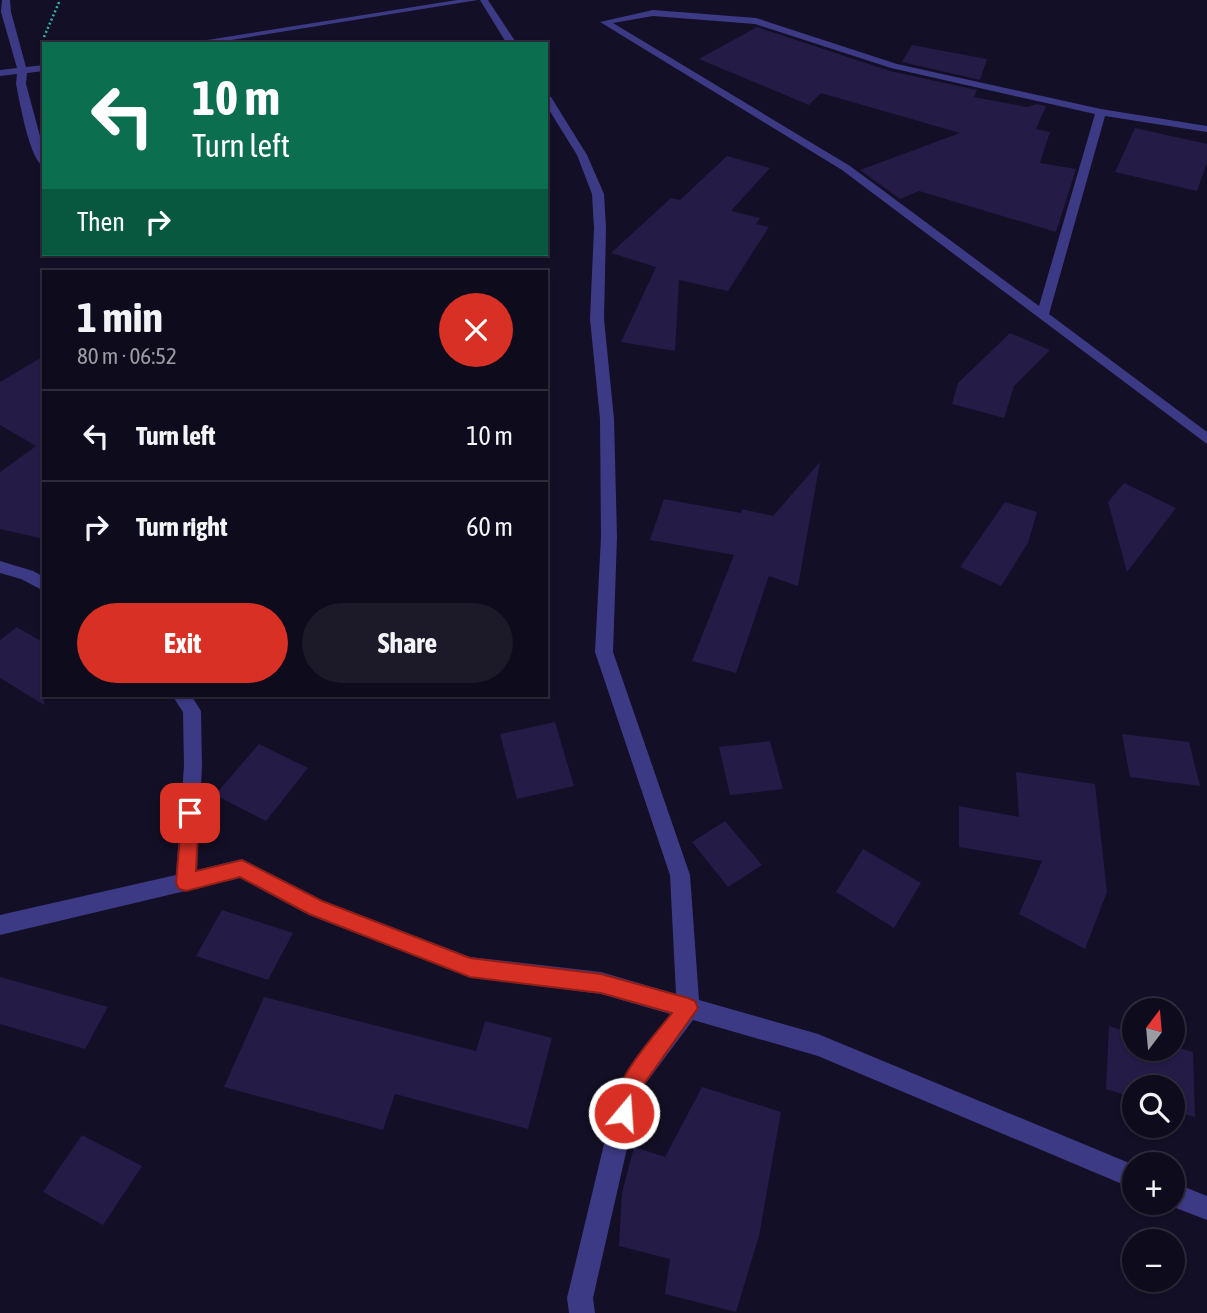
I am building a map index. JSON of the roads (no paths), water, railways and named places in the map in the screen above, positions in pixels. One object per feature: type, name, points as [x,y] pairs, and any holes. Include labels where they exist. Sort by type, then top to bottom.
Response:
[{"type":"street","points":[[6,0],[6,12],[22,70],[20,84],[42,159]]},
{"type":"street","points":[[200,42],[474,0]]},
{"type":"street","points":[[484,0],[511,42]]},
{"type":"street","points":[[1207,129],[1101,112],[894,66],[756,21],[653,13],[605,22],[846,168],[1207,439]]},
{"type":"street","points":[[0,73],[42,68]]},
{"type":"street","points":[[548,100],[582,156],[598,194],[600,228],[597,319],[607,419],[608,484],[604,652],[680,874],[688,1008],[630,1086],[580,1298],[582,1313]]},
{"type":"street","points":[[1043,314],[1101,112]]},
{"type":"street","points":[[0,568],[27,575],[42,584]]},
{"type":"street","points":[[182,697],[191,711],[193,752],[186,883]]},
{"type":"street","points":[[0,925],[242,868],[316,908],[470,967],[601,983],[818,1045],[1122,1172]]},
{"type":"street","points":[[1185,1199],[1207,1208]]}]
